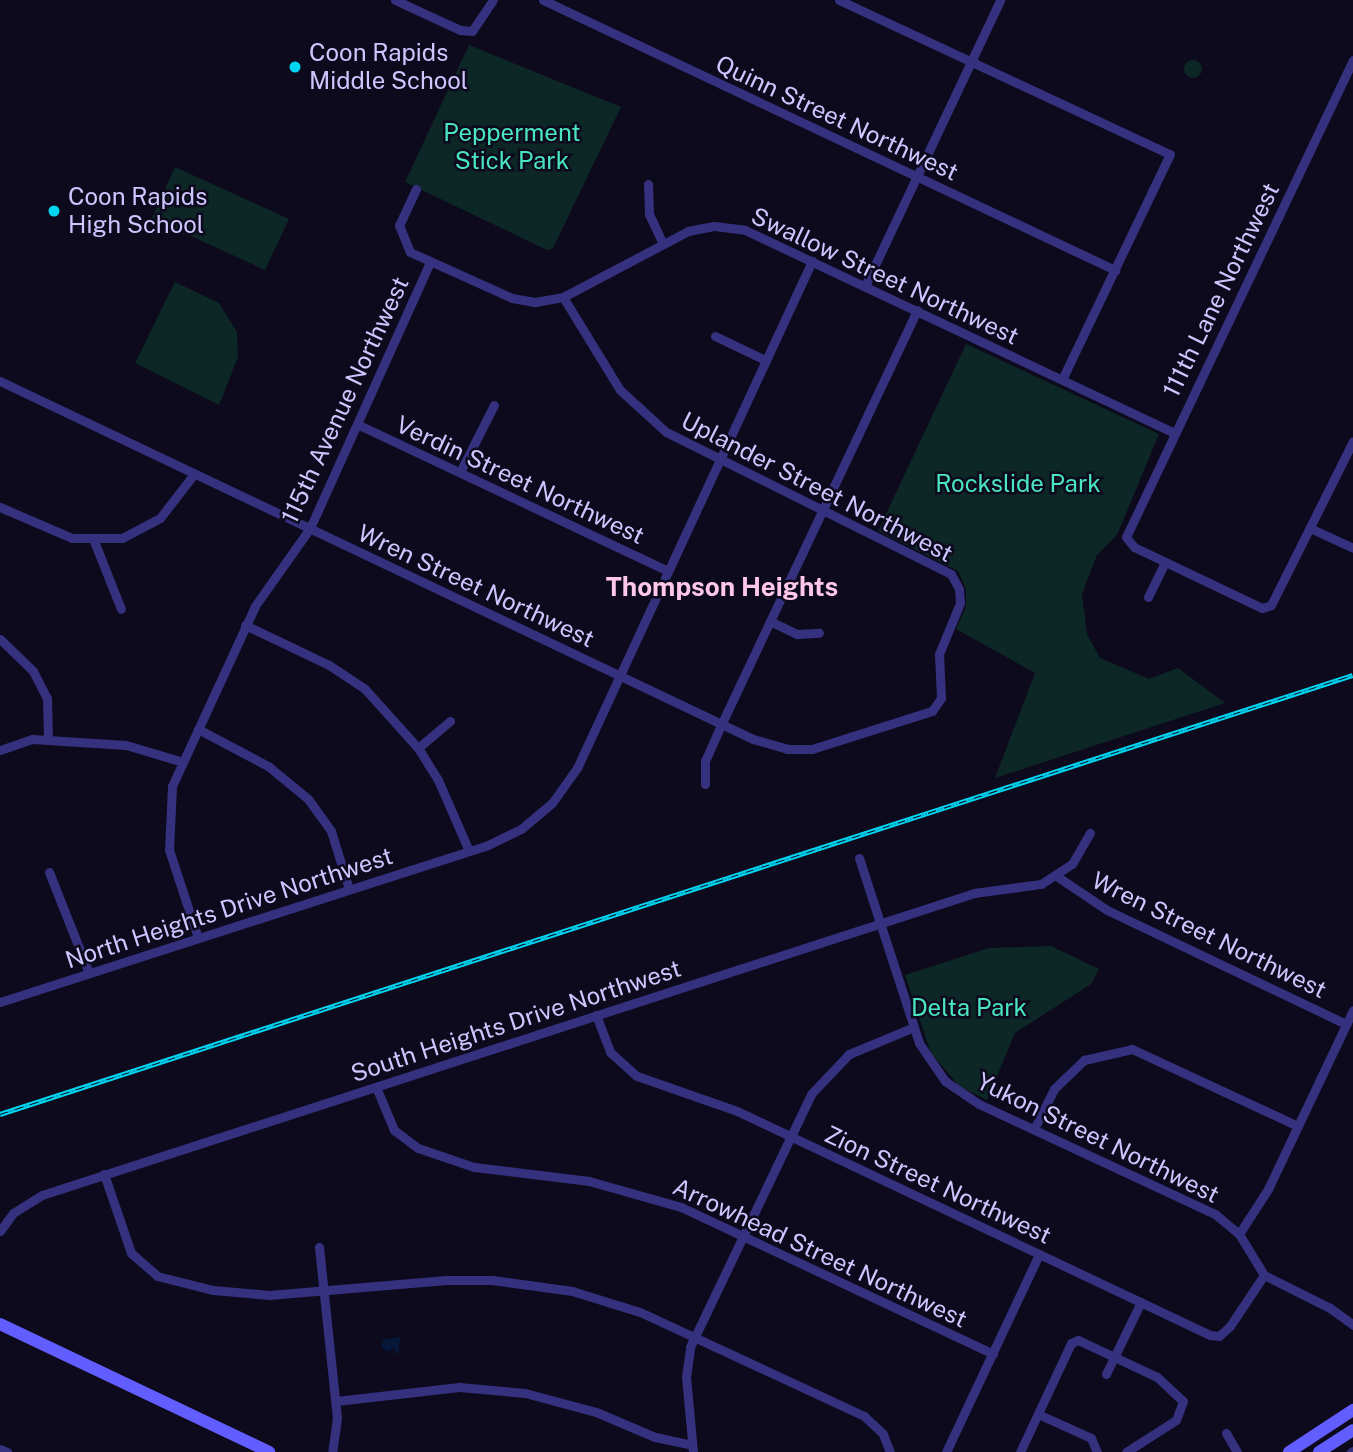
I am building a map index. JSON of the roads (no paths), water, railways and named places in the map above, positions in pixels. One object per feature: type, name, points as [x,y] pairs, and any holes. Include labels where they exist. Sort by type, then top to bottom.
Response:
[{"type":"street","points":[[395,0],[460,30],[472,31],[494,0]]},
{"type":"street","name":"Quinn Street Northwest","points":[[543,0],[1115,270]]},
{"type":"street","points":[[839,0],[1168,153],[1062,379]]},
{"type":"street","points":[[865,286],[1000,0]]},
{"type":"street","name":"111th Lane Northwest","points":[[1165,562],[1134,547],[1126,537],[1353,60]]},
{"type":"street","points":[[648,184],[649,214],[662,242]]},
{"type":"street","name":"Swallow Street Northwest","points":[[416,189],[402,216],[399,234],[410,252],[512,298],[535,302],[564,297],[662,242],[698,229],[726,226],[748,231],[1174,432]]},
{"type":"street","name":"North Heights Drive Northwest","points":[[0,1002],[469,851],[521,829],[552,803],[577,768],[666,570],[812,261]]},
{"type":"street","name":"115th Avenue Northwest","points":[[198,938],[169,850],[172,786],[265,588],[310,528],[430,262]]},
{"type":"street","name":"Uplander Street Northwest","points":[[564,297],[606,371],[638,410],[666,432],[718,462],[941,568],[956,581],[960,603],[939,654],[941,698]]},
{"type":"street","points":[[705,784],[705,761],[917,310]]},
{"type":"street","points":[[715,336],[765,360]]},
{"type":"street","name":"Wren Street Northwest","points":[[0,381],[722,724],[787,749],[812,748],[926,715],[941,698]]},
{"type":"street","points":[[460,472],[494,405]]},
{"type":"street","name":"Verdin Street Northwest","points":[[357,424],[666,570]]},
{"type":"street","points":[[1148,597],[1165,562],[1262,607],[1271,605],[1353,441]]},
{"type":"street","points":[[0,507],[57,533],[94,541],[144,530],[173,505],[194,474]]},
{"type":"street","points":[[1310,528],[1353,548]]},
{"type":"street","points":[[94,541],[121,609]]},
{"type":"street","points":[[770,621],[797,634],[819,633]]},
{"type":"street","points":[[246,625],[329,665],[365,689],[418,748],[438,780],[469,851]]},
{"type":"street","points":[[0,639],[33,671],[47,698],[48,740]]},
{"type":"street","points":[[418,748],[450,721]]},
{"type":"street","points":[[198,729],[268,766],[307,799],[331,831],[349,888]]},
{"type":"street","points":[[0,750],[32,739],[126,745],[183,762]]},
{"type":"street","points":[[1058,877],[1076,860],[1090,833]]},
{"type":"street","name":"Yukon Street Northwest","points":[[859,858],[914,1027],[931,1065],[953,1088],[1215,1214],[1239,1234],[1264,1275]]},
{"type":"street","points":[[50,872],[89,973]]},
{"type":"street","name":"Wren Street Northwest","points":[[1058,877],[1098,906],[1346,1024]]},
{"type":"street","name":"South Heights Drive Northwest","points":[[0,1231],[30,1200],[104,1174],[981,891],[1032,886],[1058,877]]},
{"type":"street","points":[[1239,1234],[1262,1200],[1353,1010]]},
{"type":"street","name":"Zion Street Northwest","points":[[596,1015],[604,1041],[622,1066],[791,1136],[1141,1302],[1219,1336],[1264,1275]]},
{"type":"street","points":[[336,1401],[459,1387],[525,1393],[596,1412],[655,1437],[693,1448],[686,1367],[696,1336],[811,1094],[836,1064],[861,1047],[914,1027]]},
{"type":"street","points":[[1034,1129],[1054,1088],[1084,1060],[1132,1049],[1298,1126]]},
{"type":"street","name":"Arrowhead Street Northwest","points":[[376,1087],[394,1130],[411,1144],[434,1155],[474,1167],[627,1189],[743,1236],[993,1354]]},
{"type":"street","points":[[104,1174],[131,1253],[157,1276],[246,1294],[324,1291],[446,1280],[536,1284],[620,1304],[696,1336],[870,1419],[890,1452]]},
{"type":"street","points":[[319,1247],[336,1401],[332,1452]]},
{"type":"street","points":[[946,1452],[1040,1254]]},
{"type":"street","points":[[1264,1275],[1330,1308],[1353,1325]]},
{"type":"street","points":[[1106,1374],[1141,1302]]},
{"type":"street","points":[[0,1324],[269,1452]]},
{"type":"street","points":[[1020,1452],[1074,1341],[1163,1381],[1183,1405],[1176,1420],[1126,1452]]},
{"type":"street","points":[[1289,1452],[1353,1410]]},
{"type":"street","points":[[1038,1414],[1091,1438],[1097,1452]]},
{"type":"street","points":[[1319,1452],[1353,1430]]},
{"type":"street","points":[[1226,1433],[1237,1452]]},
{"type":"street","points":[[0,1449],[7,1452]]},
{"type":"water","points":[[400,1337],[398,1356],[394,1348],[386,1352],[382,1347],[383,1340]]},
{"type":"railway","points":[[0,1114],[1353,675]]},
{"type":"place","name":"Coon Rapids Middle School","points":[[295,67]]},
{"type":"place","name":"Coon Rapids High School","points":[[54,211]]},
{"type":"district","name":"Thompson Heights","points":[[722,587]]},
{"type":"park label","name":"Pepperment Stick Park","points":[[512,147]]},
{"type":"park label","name":"Rockslide Park","points":[[1018,484]]},
{"type":"park label","name":"Delta Park","points":[[969,1008]]}]
